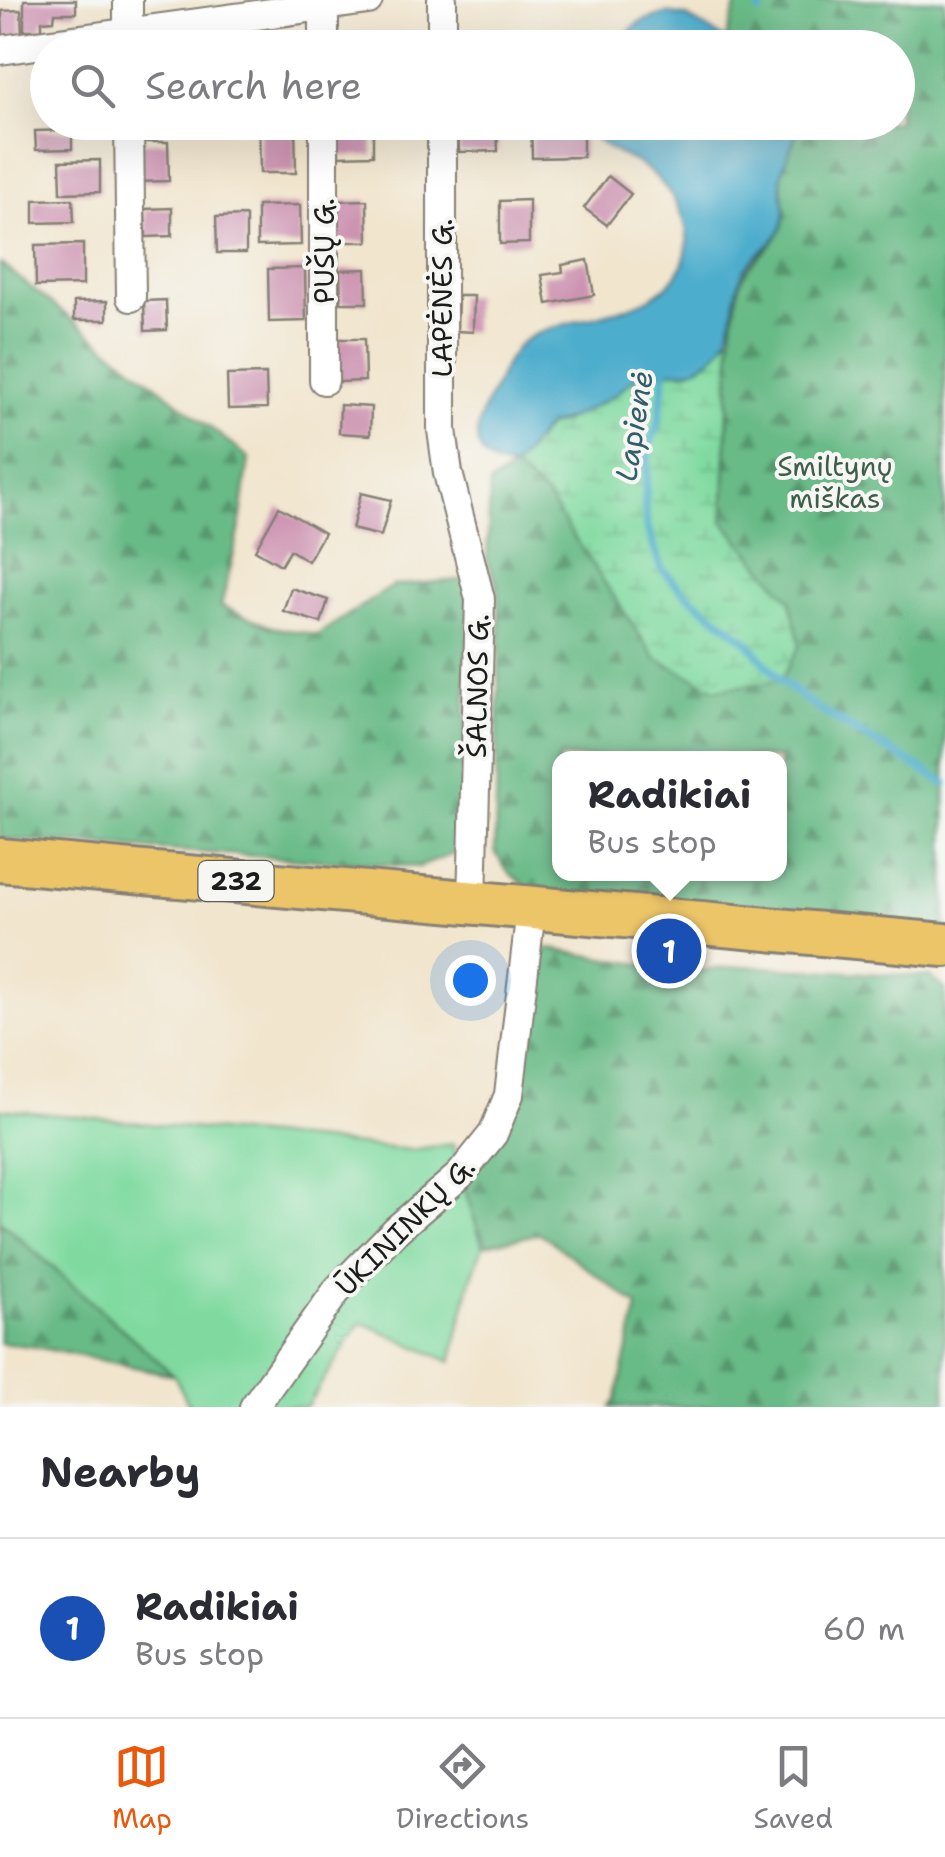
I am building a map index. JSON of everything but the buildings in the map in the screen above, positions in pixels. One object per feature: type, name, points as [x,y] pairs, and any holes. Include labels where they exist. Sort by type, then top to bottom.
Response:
[{"type":"main road","name":"232","points":[[0,860],[945,945]]},
{"type":"street","points":[[128,0],[128,30]]},
{"type":"street","points":[[177,30],[324,3],[368,0]]},
{"type":"street","points":[[442,0],[442,30]]},
{"type":"street","points":[[324,3],[324,30]]},
{"type":"street","points":[[0,50],[30,47]]},
{"type":"street","points":[[129,140],[131,296]]},
{"type":"street","name":"PUŠŲ G.","points":[[324,140],[324,380]]},
{"type":"street","name":"LAPĖNĖS G.","points":[[442,140],[442,430],[448,473]]},
{"type":"street","name":"ŠALNOS G.","points":[[448,473],[480,598],[472,903]]},
{"type":"street","name":"ŪKININKŲ G.","points":[[254,1407],[338,1289],[396,1230],[460,1175],[493,1134],[509,1094],[531,910]]},
{"type":"green space","name":"Smiltynų miškas","points":[[738,0],[945,0],[945,933],[533,892],[507,871],[495,852],[500,629],[497,584],[487,560],[490,484],[513,468],[546,495],[655,658],[790,600],[723,521],[736,303],[742,279],[782,227],[785,215],[781,188],[794,140],[915,140],[915,30],[729,30]]},
{"type":"green space","points":[[0,263],[249,458],[239,532],[221,606],[271,627],[317,635],[393,586],[469,579],[463,825],[453,854],[419,867],[0,839]]},
{"type":"green space","points":[[731,336],[723,521],[790,600],[800,645],[781,681],[716,689],[655,658],[546,495],[513,468],[547,426],[601,403],[635,378],[664,368],[684,372],[702,365]]},
{"type":"green space","points":[[538,947],[687,972],[746,966],[931,977],[945,989],[945,1407],[611,1407],[616,1400],[638,1306],[540,1233],[483,1246],[460,1175],[494,1149]]},
{"type":"green space","points":[[0,1109],[410,1150],[453,1144],[483,1246],[451,1362],[361,1322],[306,1407],[190,1407],[174,1375],[0,1221]]},
{"type":"green space","points":[[0,1221],[174,1375],[0,1343]]},
{"type":"water","points":[[667,13],[687,17],[709,30],[631,30],[638,23]]},
{"type":"water","points":[[598,140],[794,140],[782,174],[784,220],[774,239],[743,272],[732,323],[714,356],[692,369],[652,372],[634,379],[602,402],[547,426],[513,468],[501,466],[483,455],[477,431],[505,365],[519,346],[544,331],[644,301],[664,288],[679,271],[687,247],[685,223],[667,189],[639,164]]},
{"type":"waterway","name":"Lapienė","points":[[760,11],[768,0]]},
{"type":"waterway","name":"Lapienė","points":[[666,362],[659,421],[648,449],[645,507],[661,568],[684,592],[747,641],[781,681],[818,709],[945,783]]},
{"type":"place","name":"Radikiai","points":[[669,951]]}]
